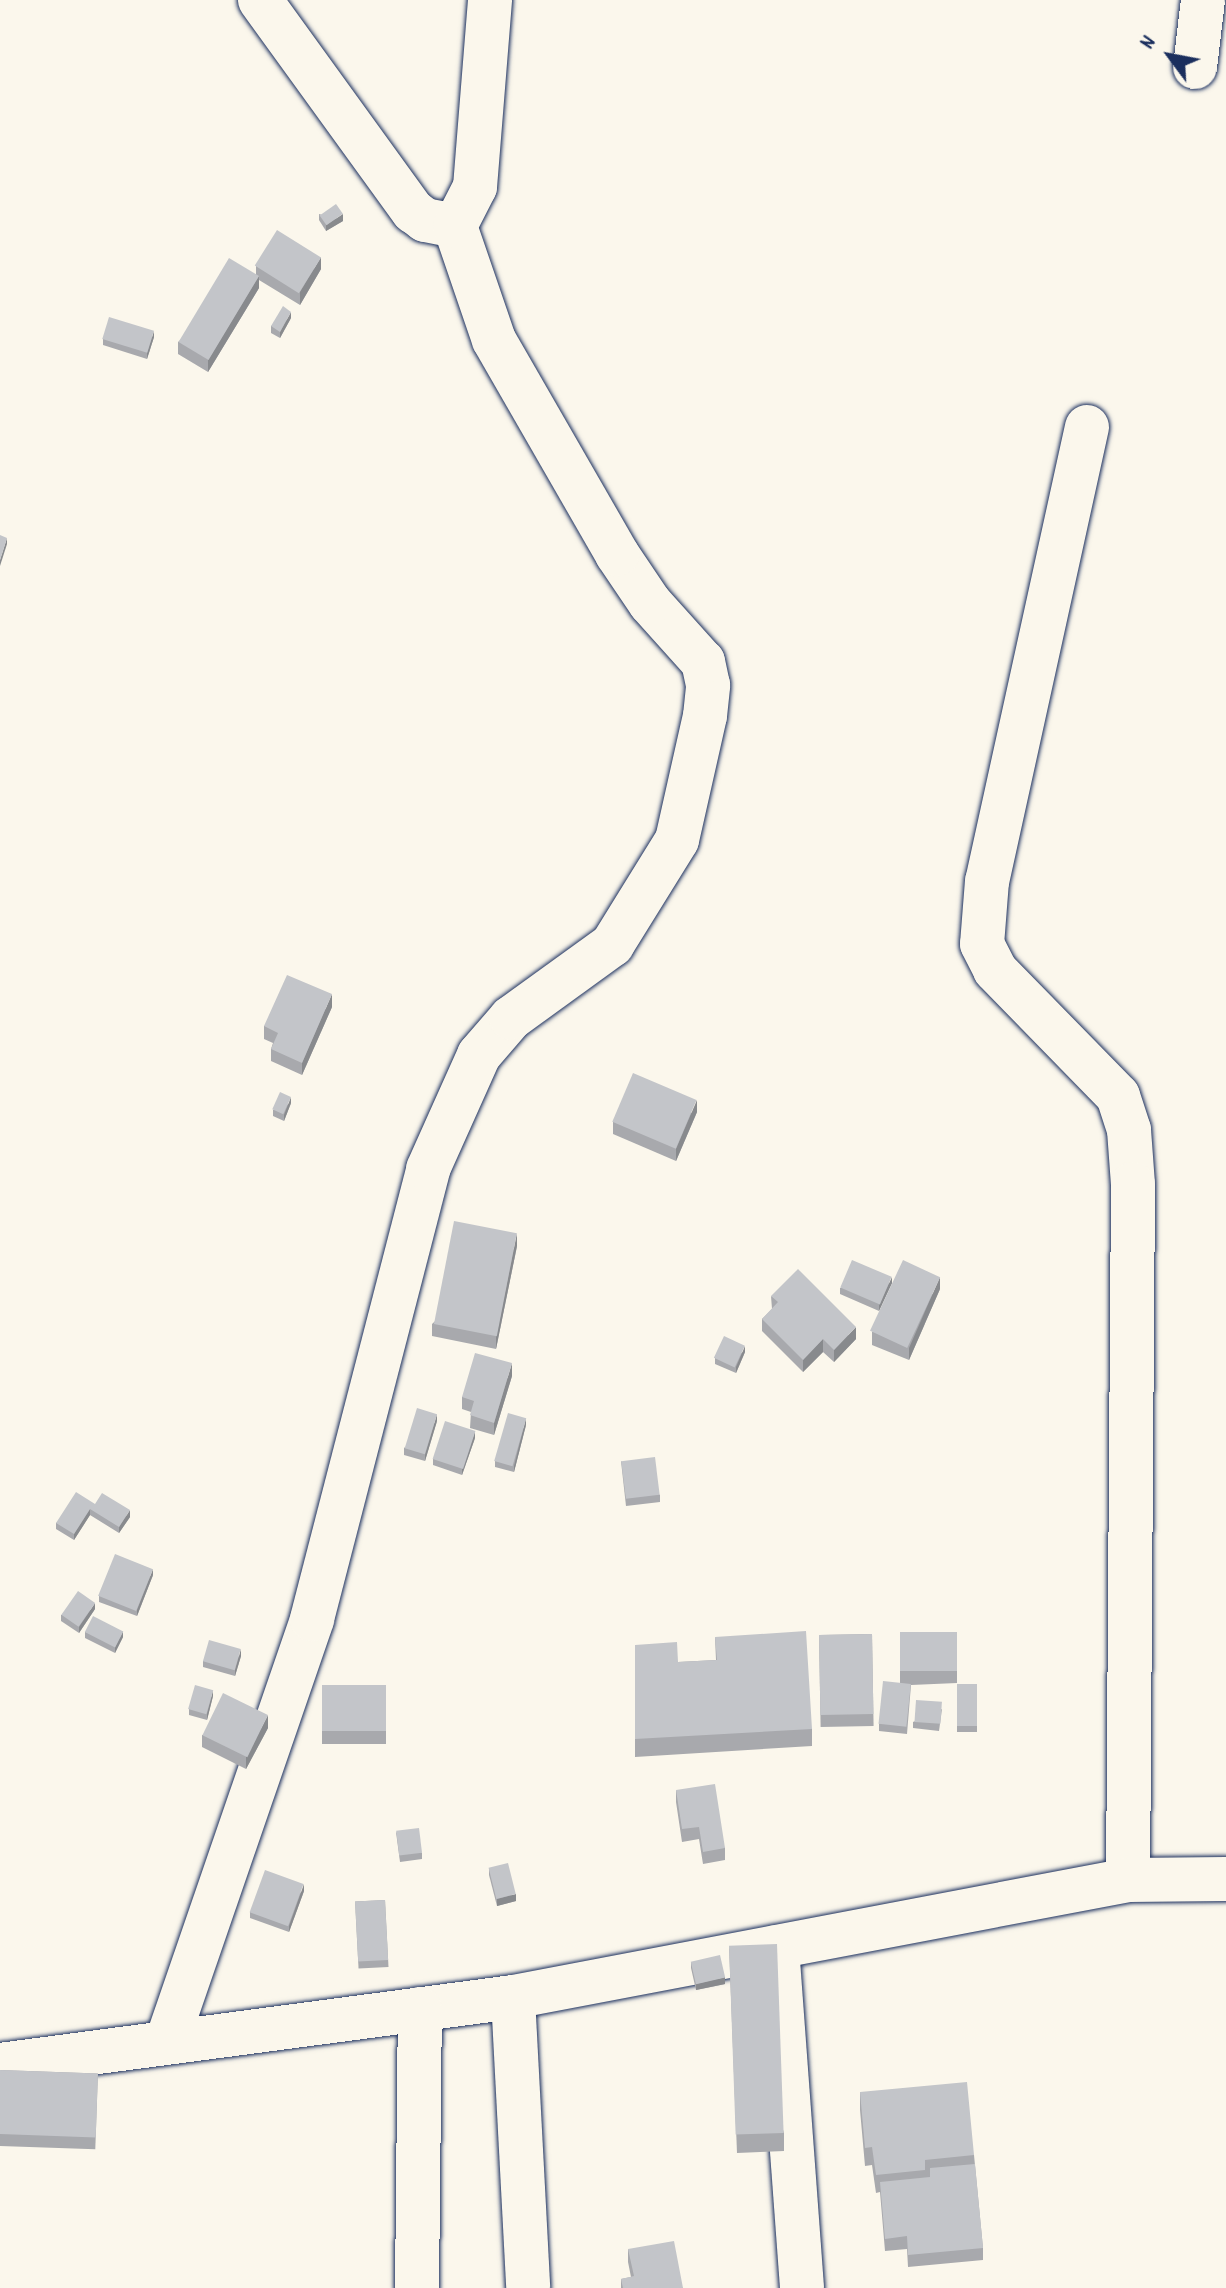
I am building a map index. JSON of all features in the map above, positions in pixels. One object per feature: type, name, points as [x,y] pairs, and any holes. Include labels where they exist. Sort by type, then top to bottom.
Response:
[{"type":"street","points":[[260,0],[413,211],[425,220],[455,226]]},
{"type":"street","points":[[168,2038],[312,1619],[428,1169],[479,1055],[511,1018],[612,945],[677,840],[705,716],[708,685],[703,662],[650,603],[617,554],[494,340],[455,226],[475,187],[490,0]]},
{"type":"street","points":[[1195,67],[1203,0]]},
{"type":"street","points":[[1087,427],[987,881],[982,944],[995,970],[1118,1096],[1129,1130],[1133,1184],[1128,1880]]},
{"type":"street","points":[[0,2065],[168,2038],[513,1997],[1128,1880],[1226,1879]]},
{"type":"street","points":[[777,1947],[802,2288]]},
{"type":"street","points":[[513,1997],[528,2288]]},
{"type":"street","points":[[417,2288],[420,2009]]},
{"type":"building","points":[[336,204],[343,214],[326,225],[320,215]]},
{"type":"building","points":[[277,230],[321,258],[299,293],[255,266]]},
{"type":"building","points":[[229,258],[259,276],[209,360],[179,342]]},
{"type":"building","points":[[283,306],[291,312],[280,332],[271,326]]},
{"type":"building","points":[[109,317],[154,331],[147,353],[102,339]]},
{"type":"building","points":[[0,535],[7,538],[0,560]]},
{"type":"building","points":[[287,975],[332,994],[302,1063],[271,1049],[278,1033],[264,1026]]},
{"type":"building","points":[[633,1073],[697,1100],[676,1149],[612,1122]]},
{"type":"building","points":[[280,1092],[291,1097],[283,1114],[272,1109]]},
{"type":"building","points":[[454,1221],[517,1233],[497,1336],[434,1324]]},
{"type":"building","points":[[852,1260],[892,1277],[880,1304],[840,1288]]},
{"type":"building","points":[[903,1260],[940,1277],[907,1348],[870,1331]]},
{"type":"building","points":[[798,1269],[856,1327],[834,1350],[823,1339],[803,1360],[762,1319],[778,1302],[771,1296]]},
{"type":"building","points":[[724,1336],[745,1346],[735,1367],[714,1358]]},
{"type":"building","points":[[475,1353],[512,1363],[494,1423],[470,1415],[474,1401],[462,1397]]},
{"type":"building","points":[[417,1408],[437,1414],[425,1454],[405,1448]]},
{"type":"building","points":[[508,1413],[526,1418],[512,1466],[494,1461]]},
{"type":"building","points":[[445,1421],[475,1431],[463,1469],[433,1459]]},
{"type":"building","points":[[655,1457],[660,1495],[626,1499],[621,1461]]},
{"type":"building","points":[[76,1492],[95,1504],[102,1493],[130,1510],[119,1527],[90,1509],[74,1534],[56,1523]]},
{"type":"building","points":[[115,1554],[153,1569],[136,1611],[98,1596]]},
{"type":"building","points":[[78,1591],[95,1603],[79,1627],[61,1615]]},
{"type":"building","points":[[93,1616],[123,1631],[115,1647],[85,1632]]},
{"type":"building","points":[[806,1631],[812,1729],[635,1739],[635,1645],[677,1642],[678,1662],[717,1660],[715,1637]]},
{"type":"building","points":[[900,1632],[957,1632],[957,1671],[900,1671]]},
{"type":"building","points":[[872,1634],[873,1714],[820,1715],[819,1635]]},
{"type":"building","points":[[209,1640],[241,1649],[235,1670],[203,1661]]},
{"type":"building","points":[[883,1681],[911,1684],[906,1727],[879,1724]]},
{"type":"building","points":[[957,1684],[977,1684],[977,1726],[957,1726]]},
{"type":"building","points":[[195,1685],[213,1690],[206,1714],[188,1709]]},
{"type":"building","points":[[322,1685],[386,1685],[386,1731],[322,1731]]},
{"type":"building","points":[[223,1693],[268,1715],[247,1757],[202,1735]]},
{"type":"building","points":[[916,1700],[942,1702],[940,1724],[914,1722]]},
{"type":"building","points":[[715,1784],[725,1848],[703,1852],[699,1827],[682,1829],[676,1790]]},
{"type":"building","points":[[419,1828],[422,1853],[399,1856],[396,1831]]},
{"type":"building","points":[[508,1863],[516,1894],[496,1899],[489,1868]]},
{"type":"building","points":[[265,1870],[304,1884],[288,1926],[250,1912]]},
{"type":"building","points":[[385,1900],[388,1960],[358,1961],[355,1902]]},
{"type":"building","points":[[777,1944],[784,2133],[736,2135],[729,1946]]},
{"type":"building","points":[[720,1955],[725,1977],[696,1984],[691,1962]]},
{"type":"building","points":[[0,2070],[98,2073],[96,2137],[0,2134]]},
{"type":"building","points":[[967,2082],[974,2155],[925,2160],[925,2170],[876,2175],[872,2147],[865,2148],[860,2092]]},
{"type":"building","points":[[975,2164],[983,2248],[908,2255],[907,2236],[885,2239],[880,2182],[930,2177],[930,2168]]},
{"type":"building","points":[[674,2241],[683,2288],[623,2288],[621,2279],[634,2276],[628,2249]]}]
